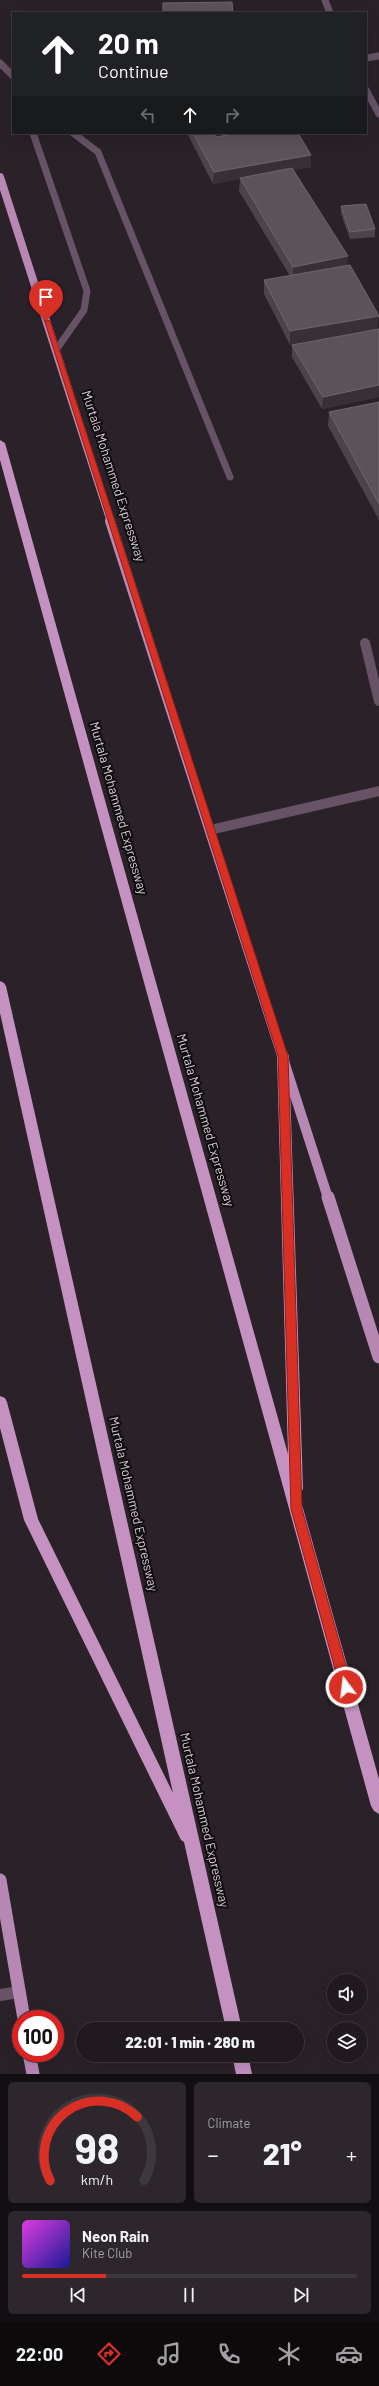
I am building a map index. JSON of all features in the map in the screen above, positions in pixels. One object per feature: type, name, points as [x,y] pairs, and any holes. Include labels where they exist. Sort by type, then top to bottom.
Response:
[{"type":"highway","name":"Murtala Mohammed Expressway","points":[[0,177],[379,1357]]},
{"type":"highway","name":"Murtala Mohammed Expressway","points":[[0,443],[379,1806]]},
{"type":"highway","name":"Murtala Mohammed Expressway","points":[[0,986],[232,2022]]},
{"type":"highway","points":[[283,1056],[296,1509]]},
{"type":"highway","points":[[0,1402],[31,1520],[195,1853]]},
{"type":"highway","points":[[0,1880],[22,2010]]},
{"type":"highway","points":[[31,2062],[33,2074]]},
{"type":"highway","points":[[241,2062],[244,2074]]},
{"type":"street","points":[[326,0],[330,12]]},
{"type":"street","points":[[367,58],[379,56]]},
{"type":"street","points":[[0,63],[12,75]]},
{"type":"street","points":[[367,92],[379,114]]},
{"type":"street","points":[[33,134],[87,291],[84,310],[56,350]]},
{"type":"street","points":[[74,134],[98,152],[230,477]]},
{"type":"street","points":[[365,643],[379,701]]},
{"type":"street","points":[[210,830],[379,791]]},
{"type":"street","points":[[0,1995],[19,1992]]},
{"type":"building","points":[[232,2],[233,12],[163,12],[163,3]]},
{"type":"building","points":[[194,134],[215,134],[216,137],[232,134],[299,134],[311,155],[214,172]]},
{"type":"building","points":[[292,168],[348,256],[293,267],[240,178]]},
{"type":"building","points":[[366,204],[375,229],[350,232],[341,206]]},
{"type":"building","points":[[350,265],[379,316],[290,331],[264,280]]},
{"type":"building","points":[[379,329],[379,385],[323,397],[292,345]]},
{"type":"building","points":[[379,402],[379,504],[329,412]]},
{"type":"route","points":[[46,321],[283,1056],[296,1509],[346,1687]]}]
